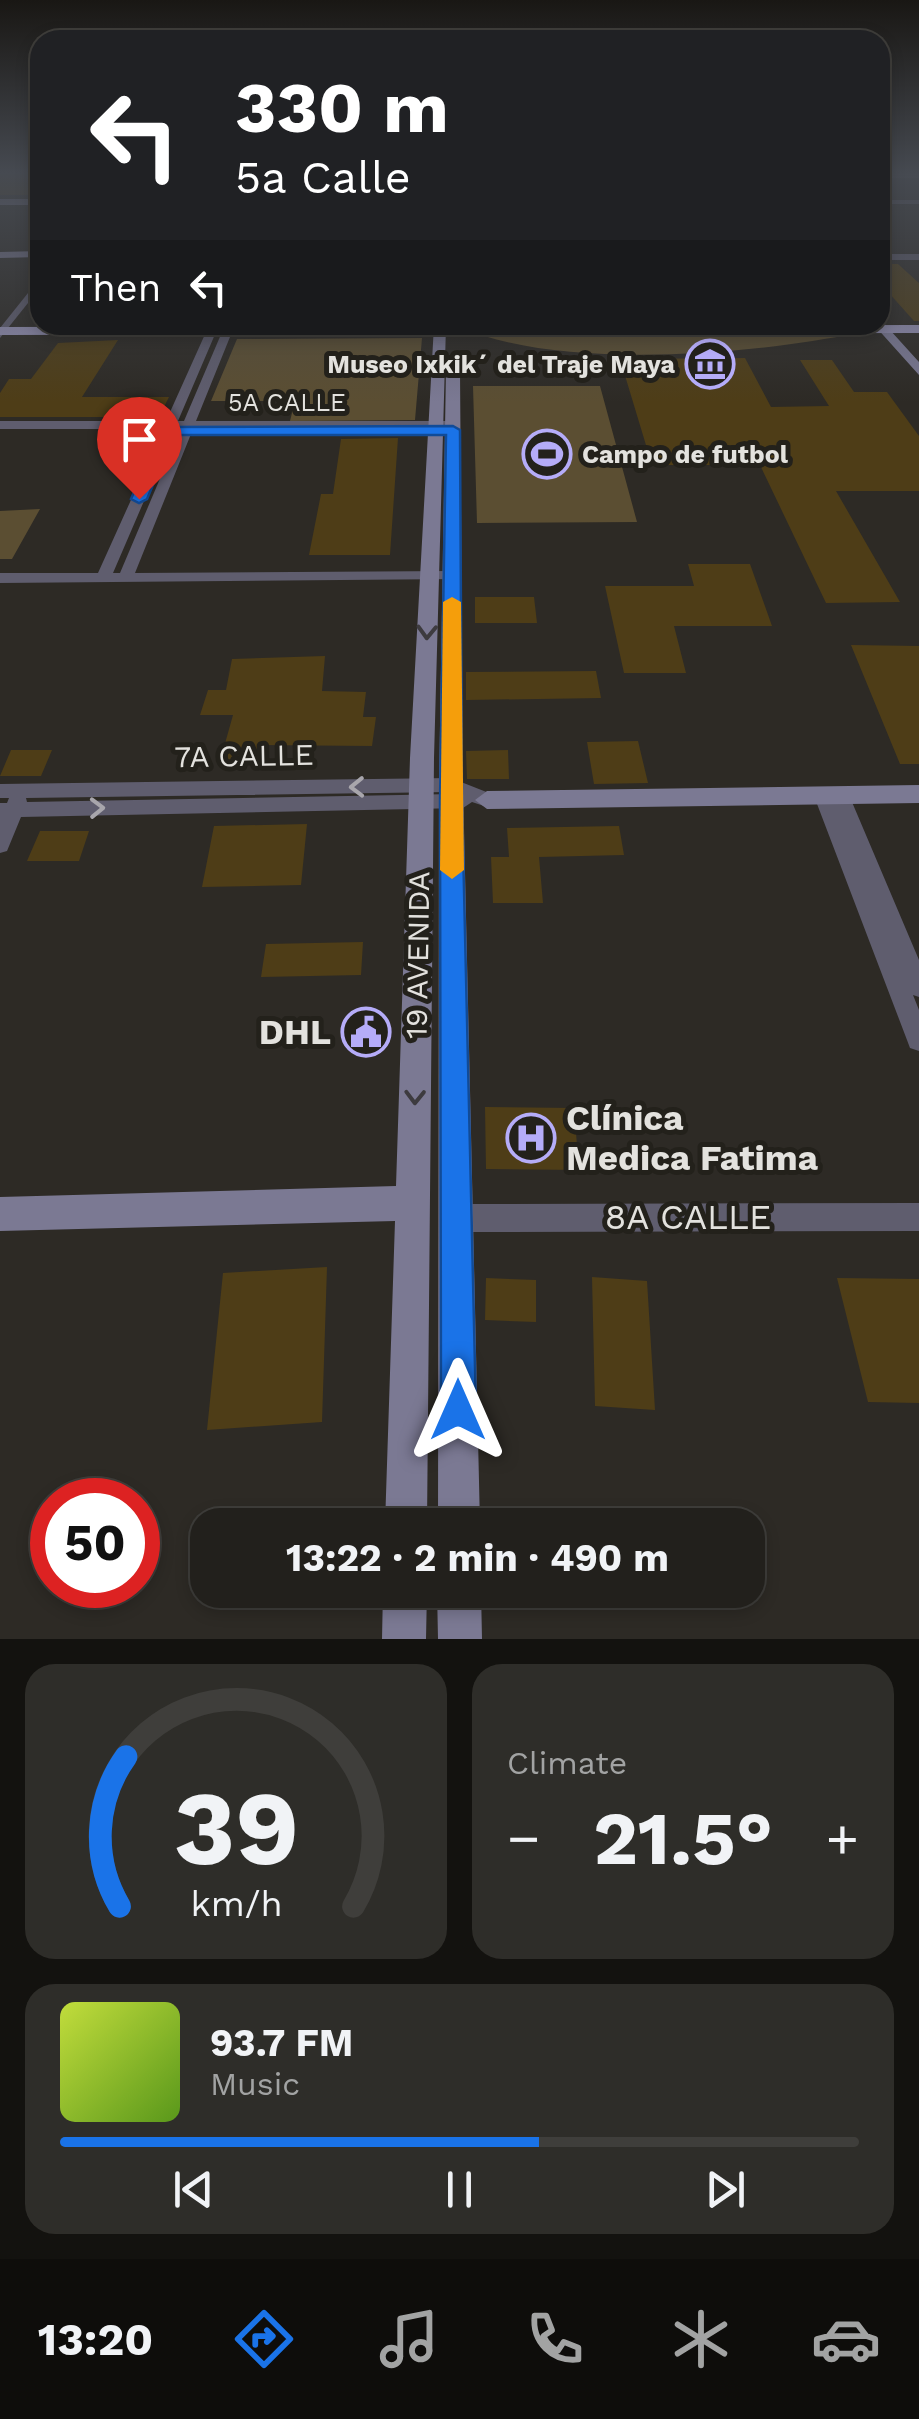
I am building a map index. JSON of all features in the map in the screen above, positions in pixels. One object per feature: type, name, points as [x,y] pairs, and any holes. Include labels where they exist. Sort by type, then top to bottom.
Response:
[{"type":"main road","points":[[0,256],[30,256]]},
{"type":"main road","points":[[890,325],[919,326]]},
{"type":"main road","points":[[3,327],[30,326]]},
{"type":"main road","points":[[890,326],[919,349]]},
{"type":"main road","points":[[890,326],[919,370]]},
{"type":"main road","points":[[3,327],[30,327]]},
{"type":"main road","name":"19 AVENIDA","points":[[406,1508],[422,795],[441,572],[446,335]]},
{"type":"main road","name":"19 AVENIDA","points":[[441,572],[451,794],[459,1508]]},
{"type":"main road","name":"7A CALLE","points":[[486,800],[919,794]]},
{"type":"main road","points":[[0,1214],[413,1203]]},
{"type":"main road","points":[[404,1639],[405,1608]]},
{"type":"main road","points":[[460,1608],[460,1639]]},
{"type":"street","points":[[890,257],[919,257]]},
{"type":"street","points":[[3,327],[30,293]]},
{"type":"street","points":[[107,572],[216,335]]},
{"type":"street","points":[[128,571],[187,428],[217,335]]},
{"type":"street","name":"5A CALLE","points":[[0,428],[444,428]]},
{"type":"street","points":[[0,567],[107,572]]},
{"type":"street","points":[[0,578],[128,571],[441,572]]},
{"type":"street","name":"7A CALLE","points":[[7,799],[451,794],[486,800]]},
{"type":"street","points":[[831,795],[919,987]]},
{"type":"street","points":[[831,795],[919,1040]]},
{"type":"street","points":[[0,845],[7,799]]},
{"type":"street","name":"8A CALLE","points":[[458,1218],[919,1217]]},
{"type":"shaded area","points":[[482,335],[845,335],[770,347],[668,354],[568,352]]},
{"type":"shaded area","points":[[422,338],[415,420],[290,421],[295,401],[211,401],[237,339]]},
{"type":"shaded area","name":"Campo de futbol","points":[[473,386],[600,386],[637,522],[477,523]]},
{"type":"shaded area","points":[[40,509],[12,559],[0,559],[0,511]]},
{"type":"building","points":[[890,264],[898,264],[919,283],[919,321],[914,321],[890,294]]},
{"type":"building","points":[[118,340],[82,397],[169,397],[159,417],[0,417],[0,393],[9,379],[31,379],[58,343]]},
{"type":"building","points":[[745,358],[771,407],[829,406],[800,360],[832,360],[854,392],[887,392],[919,436],[919,491],[836,491],[900,602],[826,603],[760,465],[652,465],[620,359]]},
{"type":"building","points":[[398,438],[390,555],[309,555],[321,494],[333,494],[341,439]]},
{"type":"building","points":[[688,564],[750,564],[772,626],[674,626],[686,673],[624,673],[605,586],[694,586]]},
{"type":"building","points":[[475,597],[534,597],[537,623],[475,623]]},
{"type":"building","points":[[851,645],[919,646],[919,764],[900,764]]},
{"type":"building","points":[[325,656],[322,691],[366,692],[363,717],[376,717],[372,746],[258,745],[253,765],[219,765],[233,715],[200,715],[208,690],[226,690],[232,659]]},
{"type":"building","points":[[596,671],[601,698],[466,700],[466,672]]},
{"type":"building","points":[[638,741],[648,783],[594,784],[587,742]]},
{"type":"building","points":[[11,750],[52,750],[41,776],[0,776]]},
{"type":"building","points":[[508,750],[509,779],[467,779],[466,751]]},
{"type":"building","points":[[307,824],[301,885],[202,887],[214,826]]},
{"type":"building","points":[[619,826],[624,855],[539,857],[543,903],[493,903],[491,857],[509,857],[507,828]]},
{"type":"building","points":[[40,831],[89,831],[79,861],[27,861]]},
{"type":"building","points":[[363,942],[361,975],[261,977],[266,944]]},
{"type":"building","name":"Clínica Medica Fatima","points":[[485,1107],[574,1108],[579,1170],[486,1169]]},
{"type":"building","points":[[327,1267],[322,1422],[207,1430],[223,1273]]},
{"type":"building","points":[[592,1277],[647,1281],[655,1410],[595,1406]]},
{"type":"building","points":[[486,1278],[536,1280],[536,1322],[485,1320]]},
{"type":"building","points":[[837,1278],[919,1279],[919,1403],[868,1402]]},
{"type":"slow traffic","points":[[452,602],[452,870]]},
{"type":"place","name":"Museo Ixkik´ del Traje Maya","points":[[710,364]]},
{"type":"place","name":"Campo de futbol","points":[[547,454]]},
{"type":"place","name":"DHL","points":[[366,1032]]},
{"type":"place","name":"Clínica Medica Fatima","points":[[531,1138]]},
{"type":"route","points":[[139,499],[168,431],[453,430],[451,802],[458,1410]]}]
